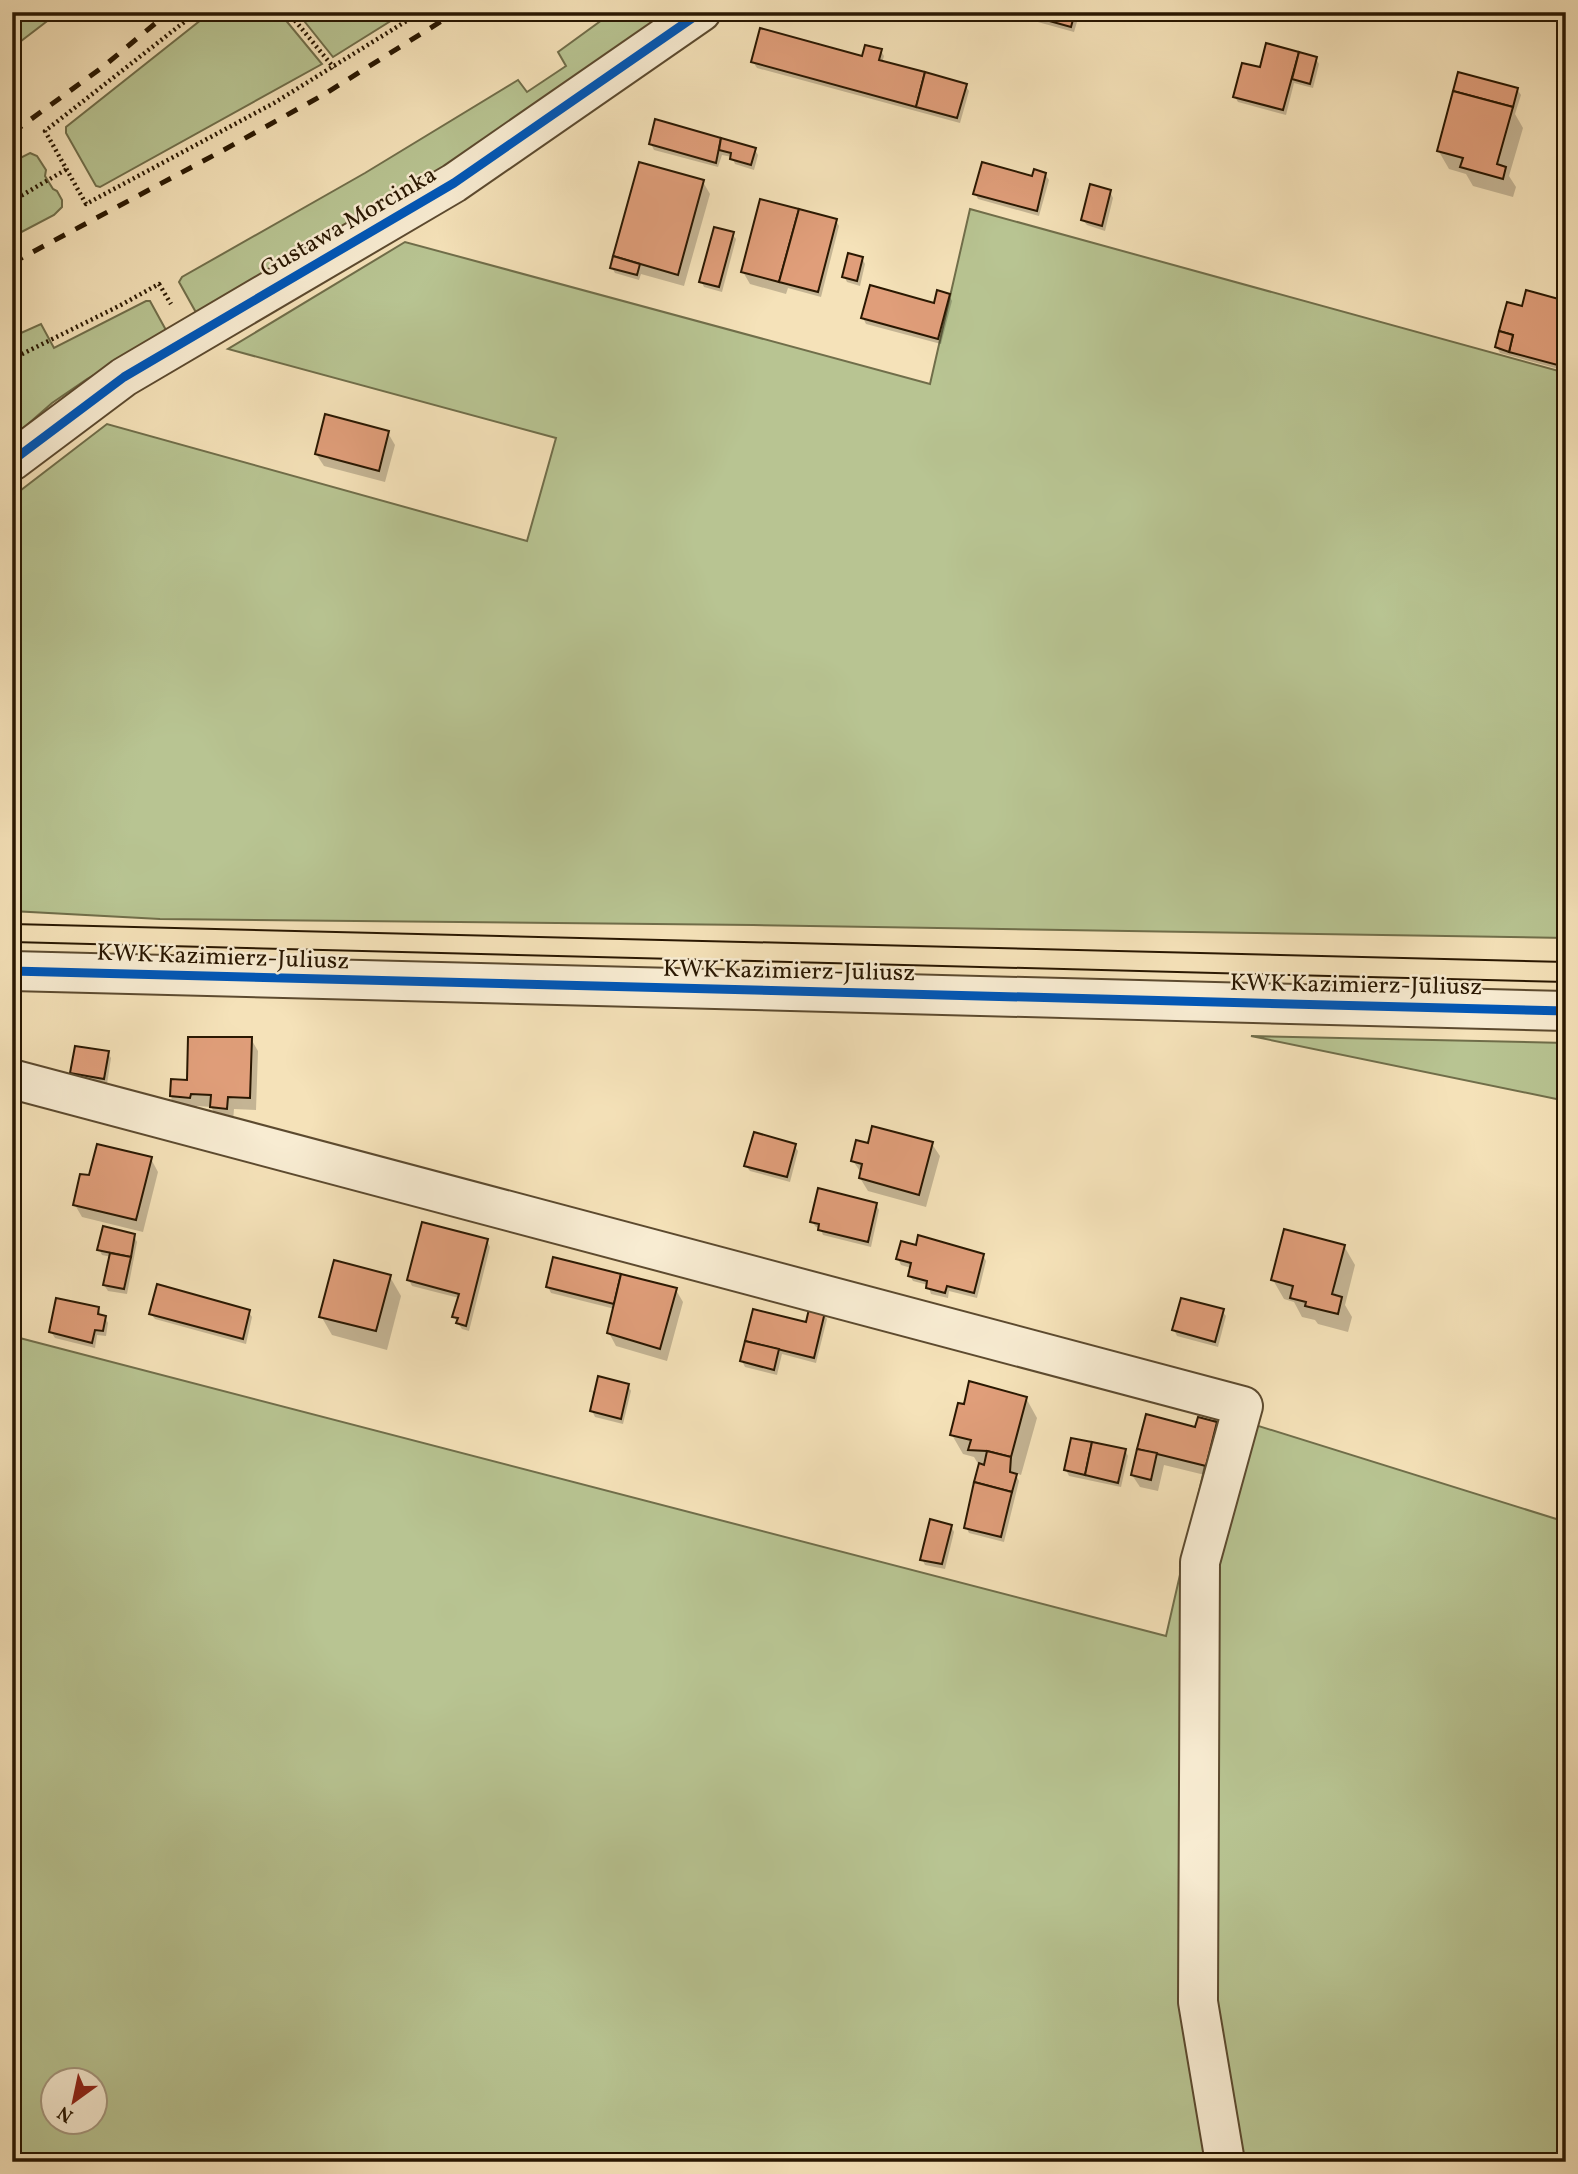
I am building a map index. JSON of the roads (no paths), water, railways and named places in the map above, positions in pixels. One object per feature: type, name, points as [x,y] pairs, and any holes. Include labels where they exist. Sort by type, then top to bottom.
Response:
[{"type":"street","name":"Gustawa Morcinka","points":[[12,461],[124,377],[454,183],[701,12]]},
{"type":"street","name":"KWK Kazimierz-Juliusz","points":[[12,971],[1566,1011]]},
{"type":"street","points":[[12,1079],[1243,1406],[1200,1562],[1198,2003],[1225,2162]]},
{"type":"tram line","points":[[12,924],[1566,962]]},
{"type":"tram line","points":[[12,942],[1566,982]]},
{"type":"railway","points":[[12,133],[104,66],[169,12]]},
{"type":"railway","points":[[12,263],[323,95],[456,12]]}]
